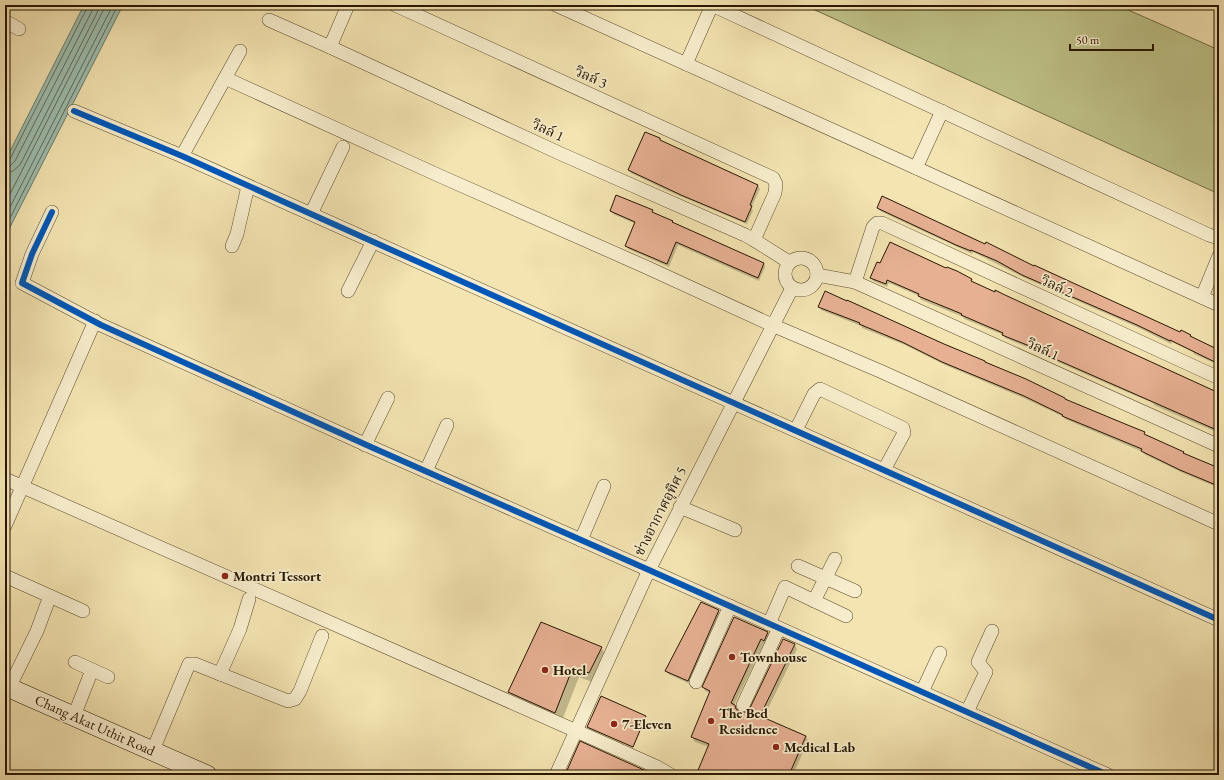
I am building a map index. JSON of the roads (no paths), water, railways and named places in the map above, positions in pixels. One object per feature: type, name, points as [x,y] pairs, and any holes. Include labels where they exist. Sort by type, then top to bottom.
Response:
[{"type":"street","points":[[330,47],[348,5]]},
{"type":"street","name":"วิลล์ 3","points":[[395,5],[773,178],[776,184],[775,193],[754,240]]},
{"type":"street","points":[[556,5],[1219,305]]},
{"type":"street","points":[[686,64],[712,5],[1219,238]]},
{"type":"street","name":"วิลล์ 1","points":[[269,20],[754,240],[789,262]]},
{"type":"street","points":[[5,21],[19,29]]},
{"type":"street","points":[[182,156],[240,51]]},
{"type":"street","points":[[225,78],[772,325],[880,371],[1219,524]]},
{"type":"street","points":[[74,111],[182,156],[1219,620]]},
{"type":"street","points":[[916,168],[942,111]]},
{"type":"street","points":[[311,214],[343,147]]},
{"type":"street","points":[[232,246],[237,234],[248,186]]},
{"type":"street","points":[[52,212],[32,254],[22,284],[95,321],[365,445],[1108,775]]},
{"type":"street","name":"วิลล์ 2","points":[[855,282],[873,227],[877,223],[882,223],[1219,378]]},
{"type":"street","points":[[348,291],[373,241]]},
{"type":"street","points":[[1202,297],[1219,256]]},
{"type":"street","points":[[801,258],[808,259],[813,263],[818,275],[813,285],[808,289],[797,290],[787,284],[785,278],[786,267],[789,262],[801,258]]},
{"type":"street","name":"วิลล์ 1","points":[[818,275],[855,282],[1219,446]]},
{"type":"street","name":"ช่างอากาศอุทิศ 5","points":[[556,775],[649,570],[792,288]]},
{"type":"street","points":[[5,526],[95,321]]},
{"type":"street","points":[[796,430],[814,394],[820,389],[903,428],[904,433],[884,470]]},
{"type":"street","points":[[365,445],[388,398]]},
{"type":"street","points":[[426,471],[448,426]]},
{"type":"street","points":[[5,479],[22,488],[657,767],[671,775]]},
{"type":"street","points":[[581,540],[604,486]]},
{"type":"street","points":[[680,507],[735,530]]},
{"type":"street","points":[[814,601],[835,560]]},
{"type":"street","points":[[798,566],[855,591]]},
{"type":"street","points":[[5,576],[83,611]]},
{"type":"street","points":[[743,706],[774,626],[785,587],[846,616]]},
{"type":"street","points":[[7,687],[37,631],[50,596]]},
{"type":"street","points":[[220,674],[240,629],[249,599]]},
{"type":"street","points":[[696,682],[730,606]]},
{"type":"street","points":[[968,712],[986,672],[978,662],[992,631]]},
{"type":"street","points":[[153,750],[189,664],[195,664],[288,701],[295,699],[300,691],[322,636]]},
{"type":"street","points":[[922,692],[940,653]]},
{"type":"street","points":[[75,662],[108,677]]},
{"type":"street","points":[[74,716],[92,670]]},
{"type":"street","name":"Chang Akat Uthit Road","points":[[7,687],[207,775]]},
{"type":"water","points":[[84,5],[123,5],[5,237],[5,161]]},
{"type":"place","name":"Montri Tessort","points":[[225,576]]},
{"type":"place","name":"Townhouse","points":[[732,657]]},
{"type":"place","name":"Hotel","points":[[545,670]]},
{"type":"place","name":"The Bed Residence","points":[[711,721]]},
{"type":"place","name":"7-Eleven","points":[[614,724]]},
{"type":"place","name":"Medical Lab","points":[[776,747]]}]
